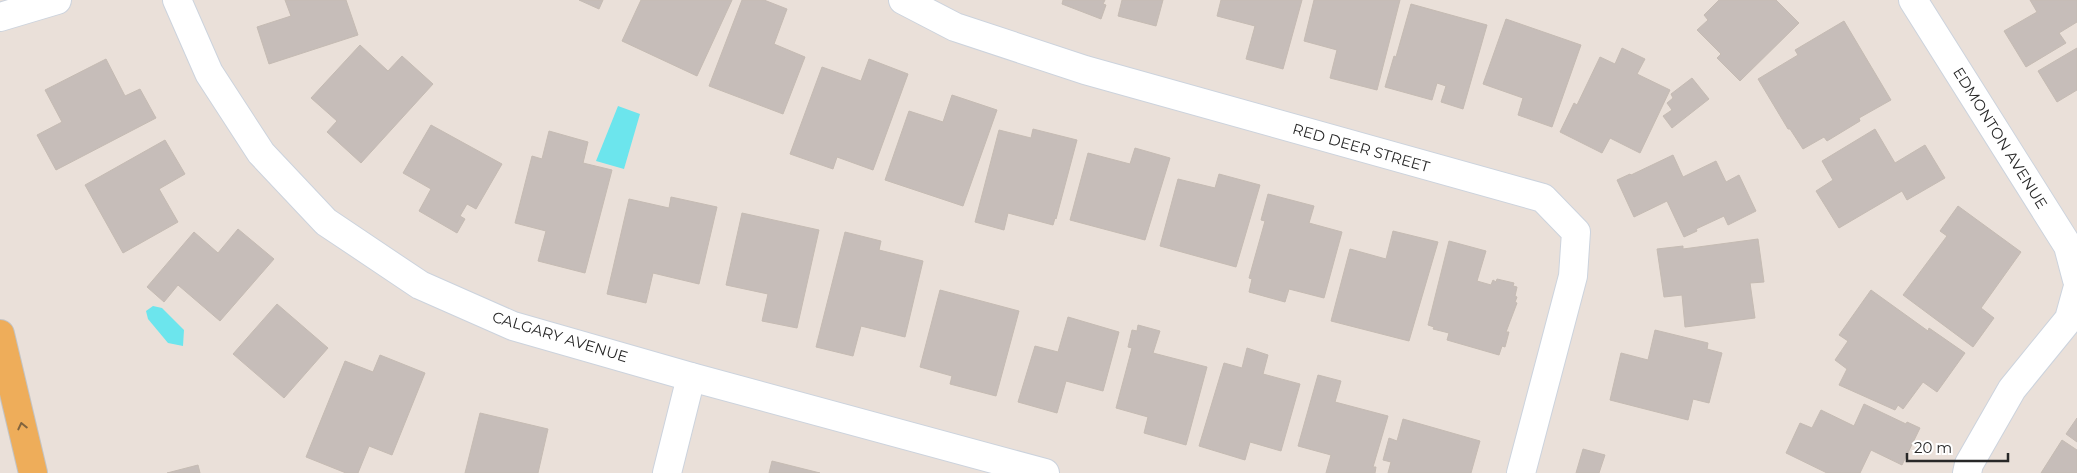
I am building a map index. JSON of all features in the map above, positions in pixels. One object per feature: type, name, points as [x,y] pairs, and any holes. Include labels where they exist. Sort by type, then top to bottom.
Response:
[{"type":"main road","points":[[0,334],[33,473]]},
{"type":"street","points":[[0,17],[57,0]]},
{"type":"street","name":"CALGARY AVENUE","points":[[177,0],[209,73],[261,152],[326,222],[420,285],[513,326],[691,377],[1044,473]]},
{"type":"street","name":"RED DEER STREET","points":[[902,0],[954,28],[1085,70],[1543,198],[1576,232],[1573,276],[1521,473]]},
{"type":"street","name":"EDMONTON AVENUE","points":[[1913,0],[2068,246],[2077,280]]},
{"type":"street","points":[[1967,473],[1970,464],[2012,389],[2069,320],[2077,290]]},
{"type":"street","points":[[667,473],[691,377]]},
{"type":"water","points":[[618,106],[640,114],[624,169],[596,161]]},
{"type":"water","points":[[153,306],[162,308],[184,330],[183,346],[168,343],[148,319],[146,311]]},
{"type":"building","points":[[285,0],[346,0],[358,35],[269,64],[257,27],[291,16]]},
{"type":"building","points":[[579,0],[603,0],[599,9]]},
{"type":"building","points":[[641,0],[732,0],[697,76],[622,41]]},
{"type":"building","points":[[742,0],[764,0],[787,9],[774,44],[805,57],[783,114],[709,86]]},
{"type":"building","points":[[1063,0],[1105,0],[1103,4],[1106,5],[1101,19],[1062,4]]},
{"type":"building","points":[[1122,0],[1163,0],[1156,26],[1118,16]]},
{"type":"building","points":[[1221,0],[1302,0],[1283,69],[1246,59],[1255,26],[1217,16]]},
{"type":"building","points":[[1314,0],[1400,0],[1377,90],[1330,78],[1337,50],[1304,41]]},
{"type":"building","points":[[1719,0],[1776,0],[1799,23],[1740,81],[1717,58],[1721,54],[1697,30],[1708,20],[1704,15]]},
{"type":"building","points":[[2030,0],[2077,0],[2077,22],[2059,33],[2066,43],[2026,67],[2004,31],[2037,12]]},
{"type":"building","points":[[1411,4],[1487,25],[1463,109],[1441,102],[1446,86],[1437,83],[1432,100],[1385,87],[1394,56],[1396,57]]},
{"type":"building","points":[[1506,19],[1581,45],[1552,127],[1518,115],[1523,98],[1483,84]]},
{"type":"building","points":[[1844,21],[1891,100],[1859,118],[1860,121],[1827,141],[1824,137],[1803,149],[1790,129],[1788,129],[1758,79],[1798,55],[1795,50]]},
{"type":"building","points":[[360,45],[388,71],[402,56],[433,84],[361,163],[327,132],[337,121],[311,98]]},
{"type":"building","points":[[1622,48],[1645,59],[1637,74],[1670,90],[1640,153],[1610,138],[1602,153],[1560,132],[1574,103],[1577,105],[1600,57],[1615,64]]},
{"type":"building","points":[[2077,48],[2077,90],[2057,102],[2038,71]]},
{"type":"building","points":[[106,59],[125,96],[140,89],[156,118],[56,170],[37,135],[62,122],[45,90]]},
{"type":"building","points":[[869,59],[908,74],[873,170],[837,157],[833,169],[790,154],[822,67],[861,81]]},
{"type":"building","points":[[1692,78],[1709,99],[1672,128],[1663,116],[1672,110],[1667,103],[1673,98],[1671,94]]},
{"type":"building","points":[[952,95],[997,110],[963,206],[885,180],[909,111],[943,122]]},
{"type":"building","points":[[431,125],[502,164],[476,209],[467,204],[460,216],[465,219],[457,233],[419,211],[431,189],[403,173]]},
{"type":"building","points":[[1033,129],[1077,140],[1053,225],[1008,213],[1004,230],[975,222],[999,130],[1031,138]]},
{"type":"building","points":[[1875,129],[1895,163],[1925,145],[1945,178],[1907,200],[1902,191],[1839,228],[1816,191],[1833,180],[1822,161]]},
{"type":"building","points":[[549,131],[588,142],[583,163],[612,170],[585,273],[538,261],[546,231],[515,223],[532,156],[542,159]]},
{"type":"building","points":[[165,140],[185,174],[159,189],[178,222],[123,253],[85,185]]},
{"type":"building","points":[[1135,148],[1170,158],[1145,240],[1070,220],[1088,153],[1130,164]]},
{"type":"building","points":[[1673,155],[1683,177],[1716,161],[1726,182],[1739,175],[1756,211],[1728,225],[1724,216],[1696,229],[1697,231],[1684,237],[1667,201],[1634,217],[1617,180]]},
{"type":"building","points":[[1219,174],[1260,185],[1236,267],[1160,246],[1178,179],[1215,188]]},
{"type":"building","points":[[1268,194],[1314,206],[1309,223],[1342,232],[1324,298],[1289,289],[1285,302],[1249,292],[1252,279],[1249,278],[1265,221],[1261,220]]},
{"type":"building","points":[[671,197],[717,207],[699,284],[653,273],[646,303],[607,294],[629,199],[669,208]]},
{"type":"building","points":[[1958,206],[2021,252],[1981,308],[1994,318],[1973,347],[1903,295],[1947,236],[1940,231]]},
{"type":"building","points":[[742,213],[819,230],[797,328],[762,321],[768,294],[726,285]]},
{"type":"building","points":[[238,229],[274,259],[220,321],[178,285],[164,302],[147,287],[194,232],[218,253]]},
{"type":"building","points":[[1393,231],[1438,242],[1409,341],[1331,321],[1350,249],[1386,259]]},
{"type":"building","points":[[845,232],[881,241],[879,250],[923,261],[905,337],[861,326],[853,356],[816,347]]},
{"type":"building","points":[[1758,239],[1764,282],[1750,283],[1755,318],[1685,327],[1682,295],[1664,297],[1657,249],[1683,246],[1683,249]]},
{"type":"building","points":[[1449,241],[1486,251],[1477,281],[1491,285],[1493,280],[1496,282],[1497,279],[1514,283],[1513,286],[1517,287],[1515,302],[1517,303],[1506,332],[1509,332],[1505,347],[1502,346],[1499,355],[1447,340],[1449,333],[1433,329],[1434,327],[1428,325]]},
{"type":"building","points":[[940,290],[1019,311],[996,396],[950,384],[952,376],[920,367]]},
{"type":"building","points":[[1871,290],[1928,331],[1929,328],[1965,353],[1937,392],[1923,382],[1903,409],[1898,405],[1895,410],[1839,385],[1847,369],[1835,360],[1848,341],[1839,335]]},
{"type":"building","points":[[277,304],[328,348],[284,398],[233,354]]},
{"type":"building","points":[[1068,317],[1119,332],[1103,391],[1066,381],[1057,413],[1018,402],[1035,346],[1058,352]]},
{"type":"building","points":[[1138,325],[1160,331],[1153,353],[1207,367],[1186,445],[1144,433],[1148,417],[1116,408],[1132,348],[1128,347],[1132,330],[1137,331]]},
{"type":"building","points":[[1655,330],[1708,343],[1707,349],[1722,353],[1709,403],[1693,399],[1688,420],[1610,400],[1621,353],[1648,360]]},
{"type":"building","points":[[1247,348],[1268,355],[1263,374],[1300,384],[1281,451],[1250,442],[1245,460],[1199,446],[1224,363],[1242,368]]},
{"type":"building","points":[[380,355],[425,373],[392,455],[369,446],[358,473],[346,473],[306,457],[345,361],[373,372]]},
{"type":"building","points":[[1318,375],[1341,381],[1335,402],[1388,416],[1373,467],[1376,467],[1375,473],[1326,473],[1331,455],[1298,446]]},
{"type":"building","points":[[1864,404],[1906,424],[1907,422],[1920,428],[1902,465],[1871,450],[1860,473],[1827,473],[1786,453],[1800,423],[1812,428],[1821,410],[1854,426]]},
{"type":"building","points":[[480,413],[548,429],[538,473],[465,473]]},
{"type":"building","points":[[2077,418],[2077,442],[2066,434]]},
{"type":"building","points":[[1403,419],[1480,441],[1471,473],[1388,473],[1391,462],[1383,460],[1389,438],[1397,441]]},
{"type":"building","points":[[2062,440],[2077,450],[2077,473],[2041,473]]},
{"type":"building","points":[[1583,449],[1605,455],[1599,473],[1576,473]]},
{"type":"building","points":[[772,461],[820,473],[769,473]]},
{"type":"building","points":[[198,465],[200,473],[167,473]]}]
